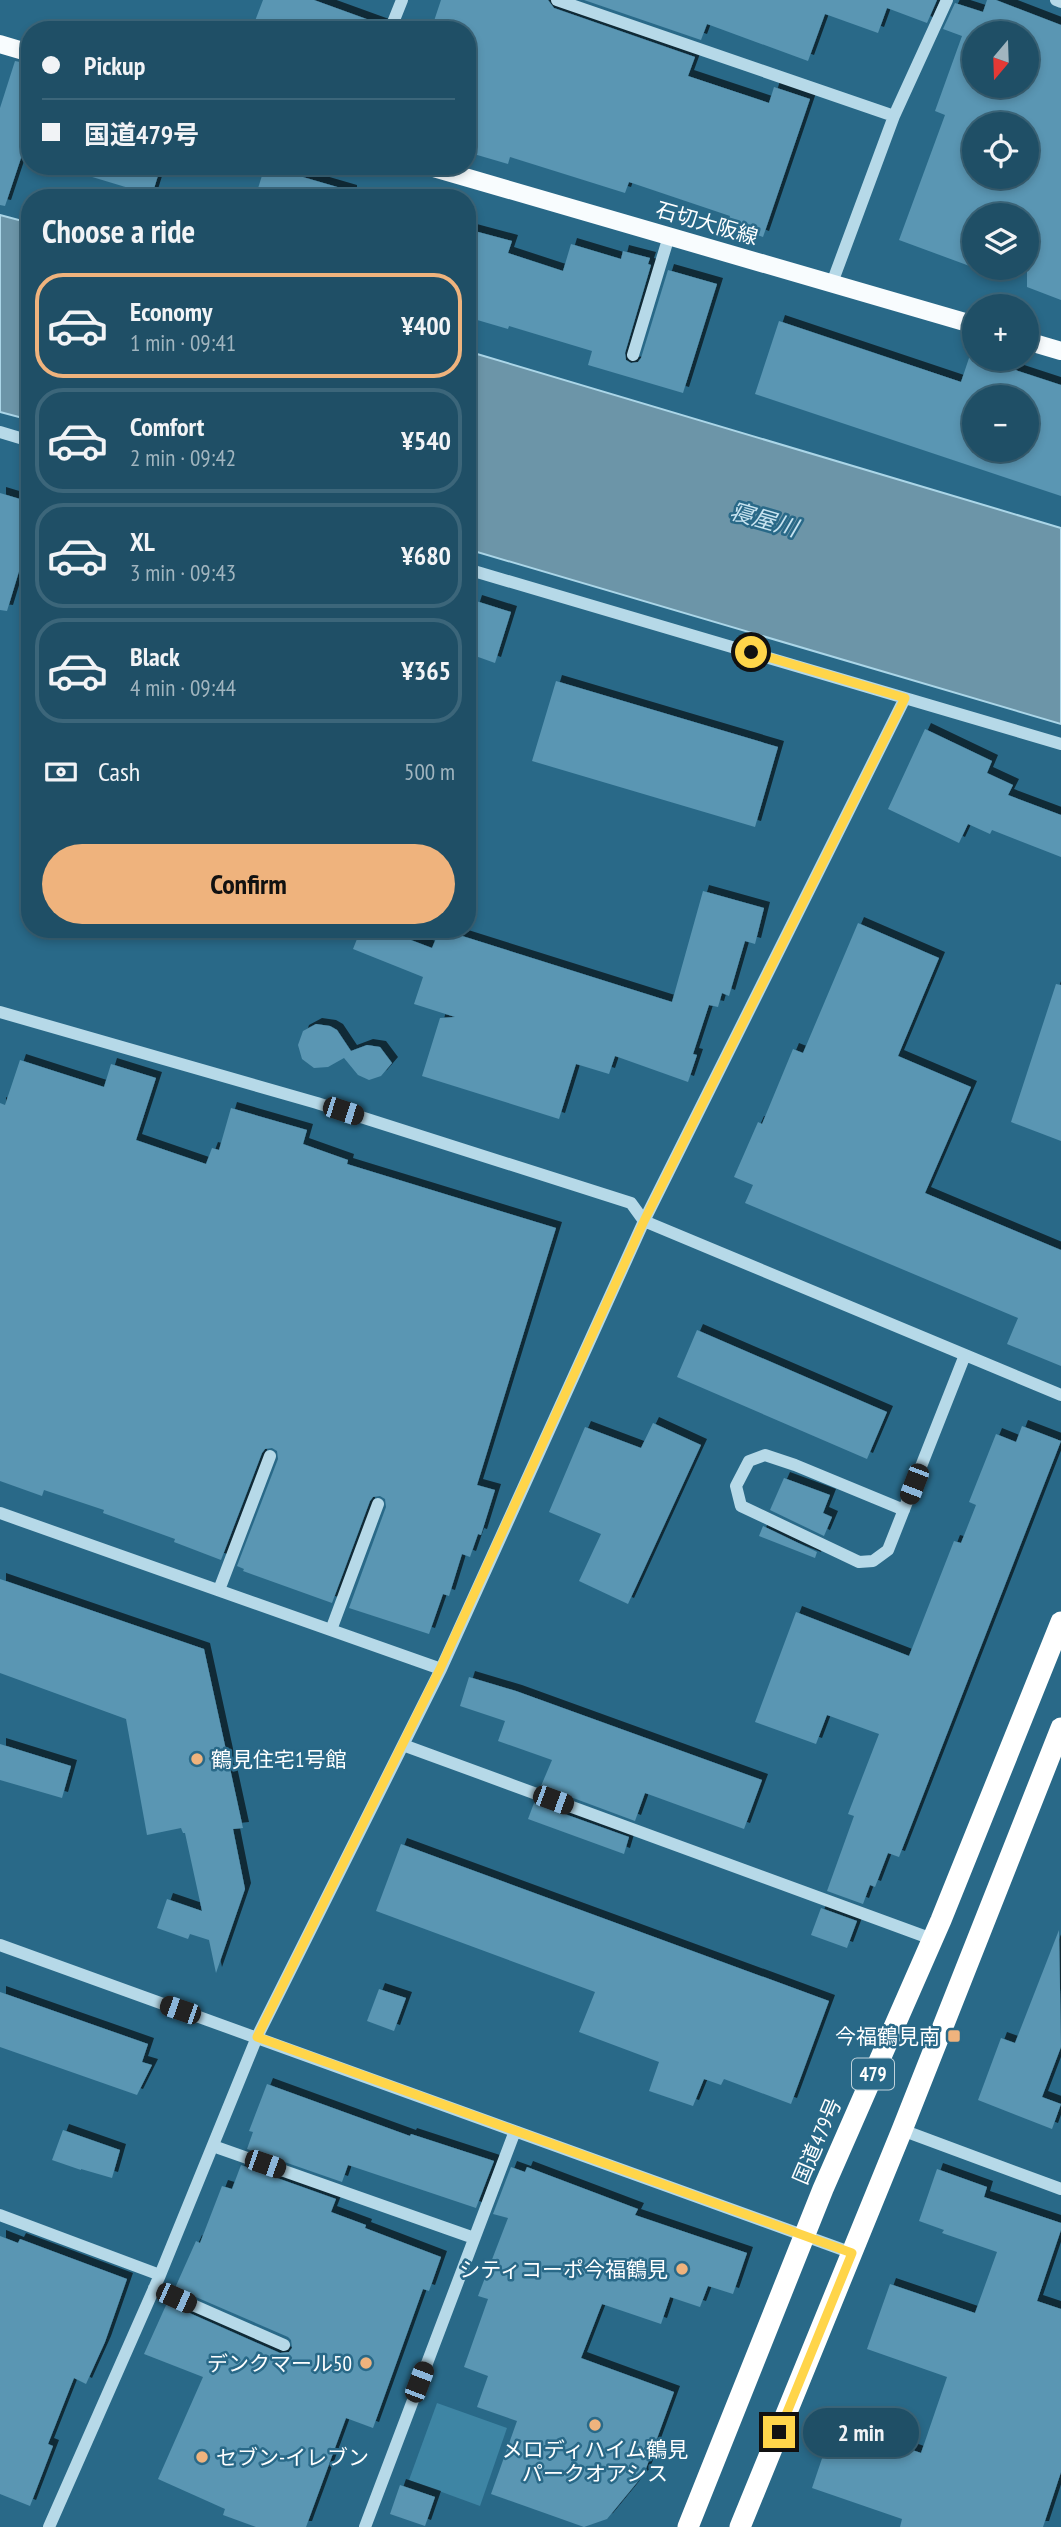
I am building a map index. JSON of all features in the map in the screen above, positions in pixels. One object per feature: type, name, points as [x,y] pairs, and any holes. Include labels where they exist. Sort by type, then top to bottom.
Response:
[{"type":"highway","name":"国道479号","points":[[688,2527],[804,2235],[932,1939],[1061,1622]]},
{"type":"highway","name":"479","points":[[740,2527],[902,2130],[1061,1728]]},
{"type":"main road","points":[[0,44],[21,50]]},
{"type":"main road","name":"石切大阪線","points":[[458,175],[962,321]]},
{"type":"main road","points":[[1039,345],[1061,351]]},
{"type":"street","points":[[394,21],[402,0]]},
{"type":"street","points":[[557,0],[894,117]]},
{"type":"street","points":[[832,283],[894,117],[947,0]]},
{"type":"street","points":[[633,355],[669,236]]},
{"type":"street","points":[[0,432],[21,438]]},
{"type":"street","points":[[476,572],[1061,744]]},
{"type":"street","points":[[49,2527],[160,2275],[257,2037],[440,1669],[644,1221],[905,698]]},
{"type":"street","points":[[0,1012],[317,1103],[631,1203],[644,1221],[1061,1395]]},
{"type":"street","points":[[904,1510],[765,1455],[749,1461],[736,1486],[741,1506],[859,1562],[873,1561],[888,1550],[904,1510],[965,1355]]},
{"type":"street","points":[[219,1590],[270,1456]]},
{"type":"street","points":[[331,1630],[378,1504]]},
{"type":"street","points":[[0,1513],[440,1669]]},
{"type":"street","points":[[403,1745],[932,1939]]},
{"type":"street","points":[[0,1945],[852,2253]]},
{"type":"street","points":[[902,2130],[1061,2189]]},
{"type":"street","points":[[365,2527],[515,2131]]},
{"type":"street","points":[[213,2146],[474,2238]]},
{"type":"street","points":[[0,2215],[160,2275]]},
{"type":"street","points":[[154,2288],[284,2345]]},
{"type":"shaded area","points":[[437,2403],[507,2428],[480,2506],[409,2480]]},
{"type":"water","points":[[0,215],[21,221],[21,418],[0,412]]},
{"type":"water","name":"寝屋川","points":[[476,354],[1061,528],[1061,724],[476,552]]},
{"type":"building","points":[[263,0],[314,0],[372,21],[255,21]]},
{"type":"building","points":[[441,0],[548,0],[554,8],[695,57],[688,76],[769,103],[774,87],[810,99],[763,237],[727,224],[730,216],[629,182],[625,193],[510,157],[508,164],[476,155],[476,21],[434,21]]},
{"type":"building","points":[[584,0],[937,0],[927,23],[887,8],[878,33],[825,14],[808,61],[707,24],[701,40]]},
{"type":"building","points":[[987,0],[996,0],[1061,25],[1061,300],[1027,287],[1027,280],[1039,280],[1039,203],[962,203],[962,263],[899,240],[945,115],[935,111],[962,36],[943,29],[955,3],[983,12]]},
{"type":"building","points":[[15,61],[21,62],[21,158],[5,206],[0,205],[0,108]]},
{"type":"building","points":[[86,175],[158,175],[154,189],[132,189]]},
{"type":"building","points":[[262,175],[296,175],[344,189],[258,189]]},
{"type":"building","points":[[476,231],[512,241],[508,253],[563,271],[571,244],[621,259],[623,251],[650,258],[648,264],[651,265],[625,353],[626,360],[631,363],[638,362],[641,358],[668,270],[717,284],[683,393],[588,365],[592,351],[509,326],[508,329],[476,320]]},
{"type":"building","points":[[779,321],[961,382],[965,371],[1018,371],[1061,385],[1061,496],[755,394]]},
{"type":"building","points":[[0,493],[21,499],[21,565],[7,611],[0,610]]},
{"type":"building","points":[[476,601],[511,612],[495,663],[476,656]]},
{"type":"building","points":[[556,681],[778,747],[755,827],[532,761]]},
{"type":"building","points":[[925,729],[992,761],[987,773],[1013,785],[1008,795],[1061,815],[1061,857],[992,830],[990,834],[968,824],[959,843],[888,809]]},
{"type":"building","points":[[703,891],[764,908],[755,944],[745,941],[729,996],[722,993],[718,1007],[709,1005],[693,1054],[697,1055],[688,1082],[615,1056],[609,1074],[576,1064],[559,1119],[422,1076],[440,1018],[455,1017],[414,1004],[423,977],[353,949],[357,938],[406,938],[432,948],[436,938],[469,938],[672,1002]]},
{"type":"building","points":[[858,923],[939,958],[898,1056],[971,1087],[925,1193],[1061,1250],[1061,1366],[1007,1344],[1018,1318],[745,1203],[753,1185],[734,1177],[758,1122],[762,1124],[793,1049],[803,1053]]},
{"type":"building","points":[[1056,984],[1061,985],[1061,1141],[1011,1122]]},
{"type":"building","points":[[316,1024],[337,1030],[351,1051],[367,1045],[380,1047],[392,1063],[381,1076],[369,1080],[358,1075],[344,1058],[328,1067],[314,1068],[302,1059],[298,1045],[303,1031]]},
{"type":"building","points":[[20,1060],[104,1087],[111,1064],[156,1078],[136,1140],[206,1164],[212,1148],[219,1150],[231,1108],[307,1130],[303,1144],[348,1160],[347,1164],[556,1228],[477,1485],[495,1490],[481,1535],[478,1534],[470,1557],[462,1554],[449,1596],[443,1594],[429,1634],[349,1608],[386,1507],[385,1499],[380,1496],[373,1497],[370,1501],[332,1603],[243,1571],[244,1569],[237,1566],[278,1459],[277,1451],[272,1448],[265,1449],[262,1453],[221,1560],[174,1542],[175,1539],[103,1513],[104,1510],[44,1490],[42,1496],[0,1481],[0,1103],[5,1105]]},
{"type":"building","points":[[697,1330],[887,1412],[867,1459],[677,1377]]},
{"type":"building","points":[[653,1423],[701,1445],[628,1604],[579,1581],[601,1534],[549,1512],[585,1427],[641,1448]]},
{"type":"building","points":[[1022,1426],[1061,1441],[899,1857],[888,1853],[875,1887],[870,1885],[863,1904],[827,1891],[854,1816],[848,1814],[879,1734],[827,1715],[816,1744],[755,1722],[796,1612],[909,1656],[954,1541],[961,1543],[976,1505],[969,1502],[996,1434],[1016,1442]]},
{"type":"building","points":[[784,1478],[830,1495],[823,1513],[832,1517],[824,1536],[770,1510]]},
{"type":"building","points":[[763,1526],[817,1552],[815,1558],[759,1536]]},
{"type":"building","points":[[0,1579],[204,1649],[243,1828],[233,1829],[245,1889],[216,1973],[209,1940],[190,1934],[188,1939],[157,1928],[167,1899],[202,1911],[185,1833],[181,1828],[147,1835],[126,1719],[0,1673]]},
{"type":"building","points":[[469,1677],[516,1691],[762,1780],[744,1829],[645,1793],[635,1821],[541,1786],[552,1760],[498,1741],[505,1721],[460,1706]]},
{"type":"building","points":[[0,1744],[71,1766],[62,1798],[0,1780]]},
{"type":"building","points":[[534,1803],[629,1837],[624,1854],[528,1819]]},
{"type":"building","points":[[401,1844],[829,2001],[791,2104],[724,2079],[721,2085],[704,2079],[693,2106],[649,2091],[659,2062],[579,2032],[595,1992],[376,1911]]},
{"type":"building","points":[[821,1908],[857,1921],[847,1948],[811,1935]]},
{"type":"building","points":[[1059,1930],[1061,2047],[1042,2097],[1061,2104],[1052,2129],[978,2100],[1001,2038],[1015,2043]]},
{"type":"building","points":[[379,1989],[406,1998],[394,2031],[367,2021]]},
{"type":"building","points":[[0,1992],[148,2044],[142,2062],[152,2065],[137,2095],[0,2047]]},
{"type":"building","points":[[267,2084],[410,2136],[411,2134],[494,2161],[476,2208],[348,2165],[342,2182],[247,2149],[253,2132],[249,2131]]},
{"type":"building","points":[[63,2130],[120,2150],[112,2178],[52,2160]]},
{"type":"building","points":[[241,2165],[336,2199],[331,2212],[441,2257],[429,2291],[423,2289],[373,2428],[346,2418],[306,2527],[256,2527],[223,2515],[225,2509],[158,2479],[203,2377],[144,2354],[167,2303],[280,2353],[289,2352],[292,2348],[288,2337],[175,2288],[196,2241],[200,2243],[222,2186],[232,2189]]},
{"type":"building","points":[[511,2167],[525,2172],[527,2167],[638,2209],[635,2215],[747,2253],[733,2294],[708,2286],[700,2307],[670,2297],[661,2324],[602,2304],[581,2358],[674,2392],[644,2474],[607,2519],[584,2527],[491,2494],[517,2421],[477,2407],[488,2376],[464,2367],[488,2299],[478,2296],[508,2218],[493,2214]]},
{"type":"building","points":[[937,2169],[987,2187],[984,2197],[1061,2223],[1037,2301],[1061,2309],[1061,2472],[1043,2527],[900,2527],[902,2519],[812,2488],[834,2423],[921,2453],[947,2377],[867,2349],[890,2284],[975,2313],[997,2252],[942,2233],[944,2230],[919,2221]]},
{"type":"building","points":[[0,2236],[18,2243],[20,2239],[127,2279],[105,2342],[86,2384],[74,2378],[48,2444],[53,2446],[30,2506],[0,2494]]},
{"type":"building","points":[[400,2485],[435,2497],[425,2526],[390,2514]]},
{"type":"place","name":"鶴見住宅1号館","points":[[197,1759]]},
{"type":"place","name":"今福鶴見南","points":[[954,2036]]},
{"type":"place","name":"シティコーポ今福鶴見","points":[[682,2269]]},
{"type":"place","name":"デンクマール50","points":[[366,2363]]},
{"type":"place","name":"メロディハイム鶴見 パークオアシス","points":[[595,2425]]},
{"type":"place","name":"セブン-イレブン","points":[[202,2457]]},
{"type":"route","points":[[751,652],[905,698],[644,1221],[440,1669],[257,2037],[852,2253],[779,2432]]}]
